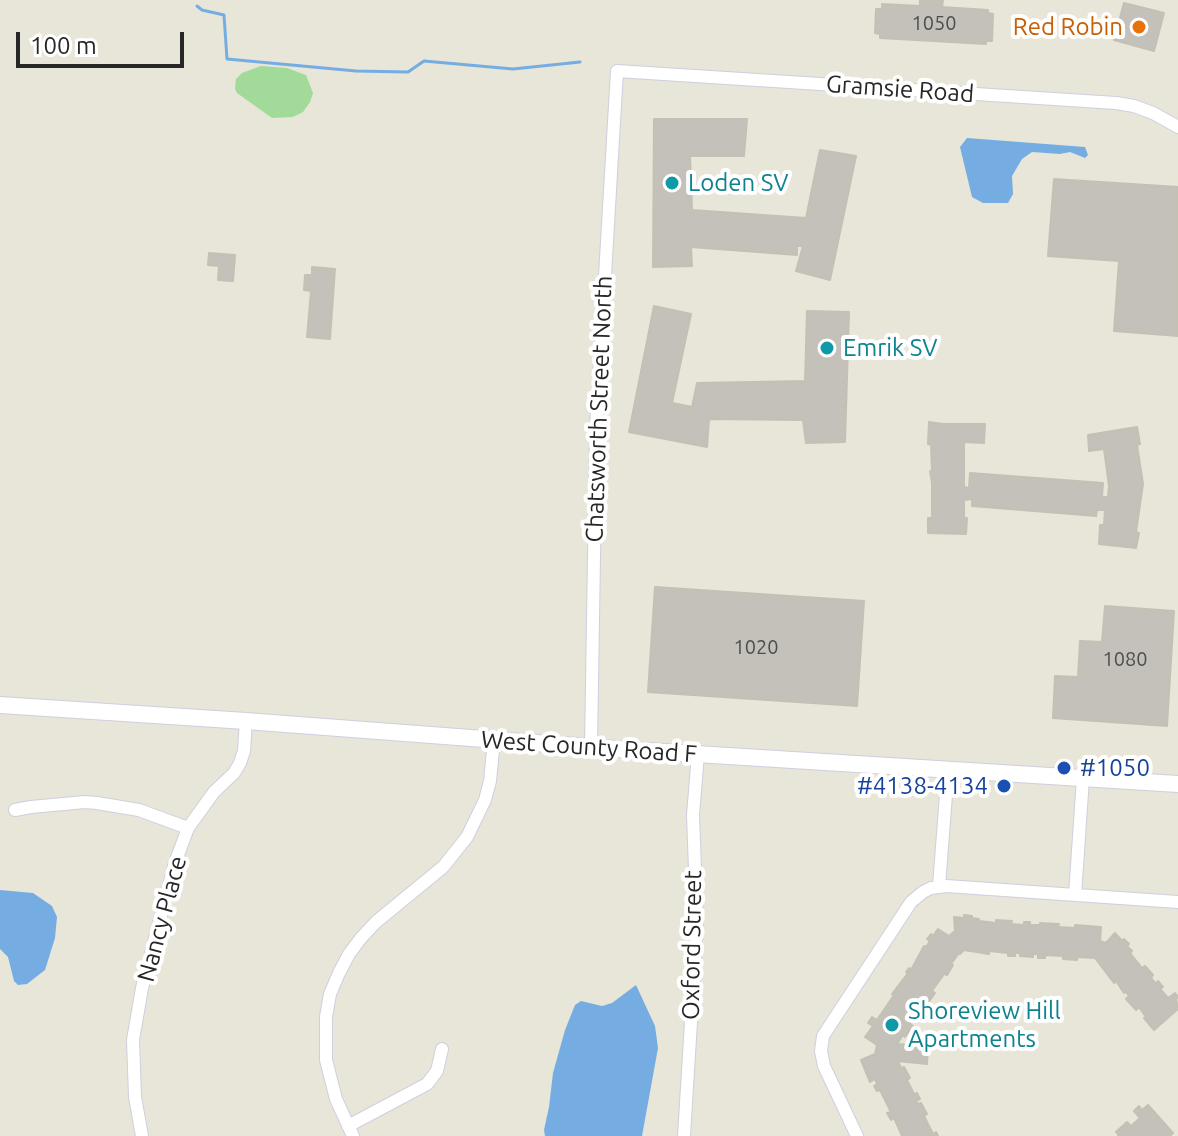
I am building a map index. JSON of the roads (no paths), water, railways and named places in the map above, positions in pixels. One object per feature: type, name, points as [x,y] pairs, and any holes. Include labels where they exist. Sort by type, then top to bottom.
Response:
[{"type":"street","name":"Gramsie Road","points":[[617,71],[1116,103],[1153,113],[1178,127]]},
{"type":"street","name":"Chatsworth Street North","points":[[591,747],[596,429],[617,71]]},
{"type":"street","name":"West County Road F","points":[[0,705],[1178,784]]},
{"type":"street","name":"Nancy Place","points":[[142,1136],[135,1097],[133,1040],[142,988],[174,866],[188,828],[240,763],[246,721]]},
{"type":"street","points":[[442,1049],[437,1071],[427,1084],[351,1131],[336,1099],[326,1060],[326,1017],[330,994],[349,954],[361,938],[443,867],[467,837],[485,800],[494,740]]},
{"type":"street","name":"Oxford Street","points":[[684,1136],[697,924],[693,815],[698,754]]},
{"type":"street","points":[[939,886],[948,769]]},
{"type":"street","points":[[1075,895],[1083,778]]},
{"type":"street","points":[[15,810],[97,803],[139,810],[188,828]]},
{"type":"street","points":[[857,1136],[824,1066],[821,1051],[823,1036],[911,902],[923,892],[939,886],[1178,902]]},
{"type":"water","points":[[967,138],[1085,147],[1088,155],[1085,158],[1070,152],[1032,152],[1022,159],[1012,176],[1013,194],[1008,203],[983,203],[972,197],[960,147]]},
{"type":"water","points":[[0,890],[33,893],[52,906],[57,917],[55,938],[45,970],[27,984],[18,985],[14,981],[8,957],[0,949]]},
{"type":"water","points":[[636,985],[655,1026],[658,1048],[642,1136],[545,1136],[553,1073],[575,1005],[581,1001],[602,1006],[612,1003]]},
{"type":"waterway","points":[[197,6],[224,15],[227,59],[356,71],[408,72],[424,61],[513,69],[580,62]]},
{"type":"place","name":"Red Robin","points":[[1139,27]]},
{"type":"place","name":"Loden SV","points":[[672,183]]},
{"type":"place","name":"Emrik SV","points":[[827,348]]},
{"type":"place","name":"#1050","points":[[1064,768]]},
{"type":"place","name":"#4138-4134","points":[[1004,786]]},
{"type":"place","name":"Shoreview Hill Apartments","points":[[892,1025]]}]
